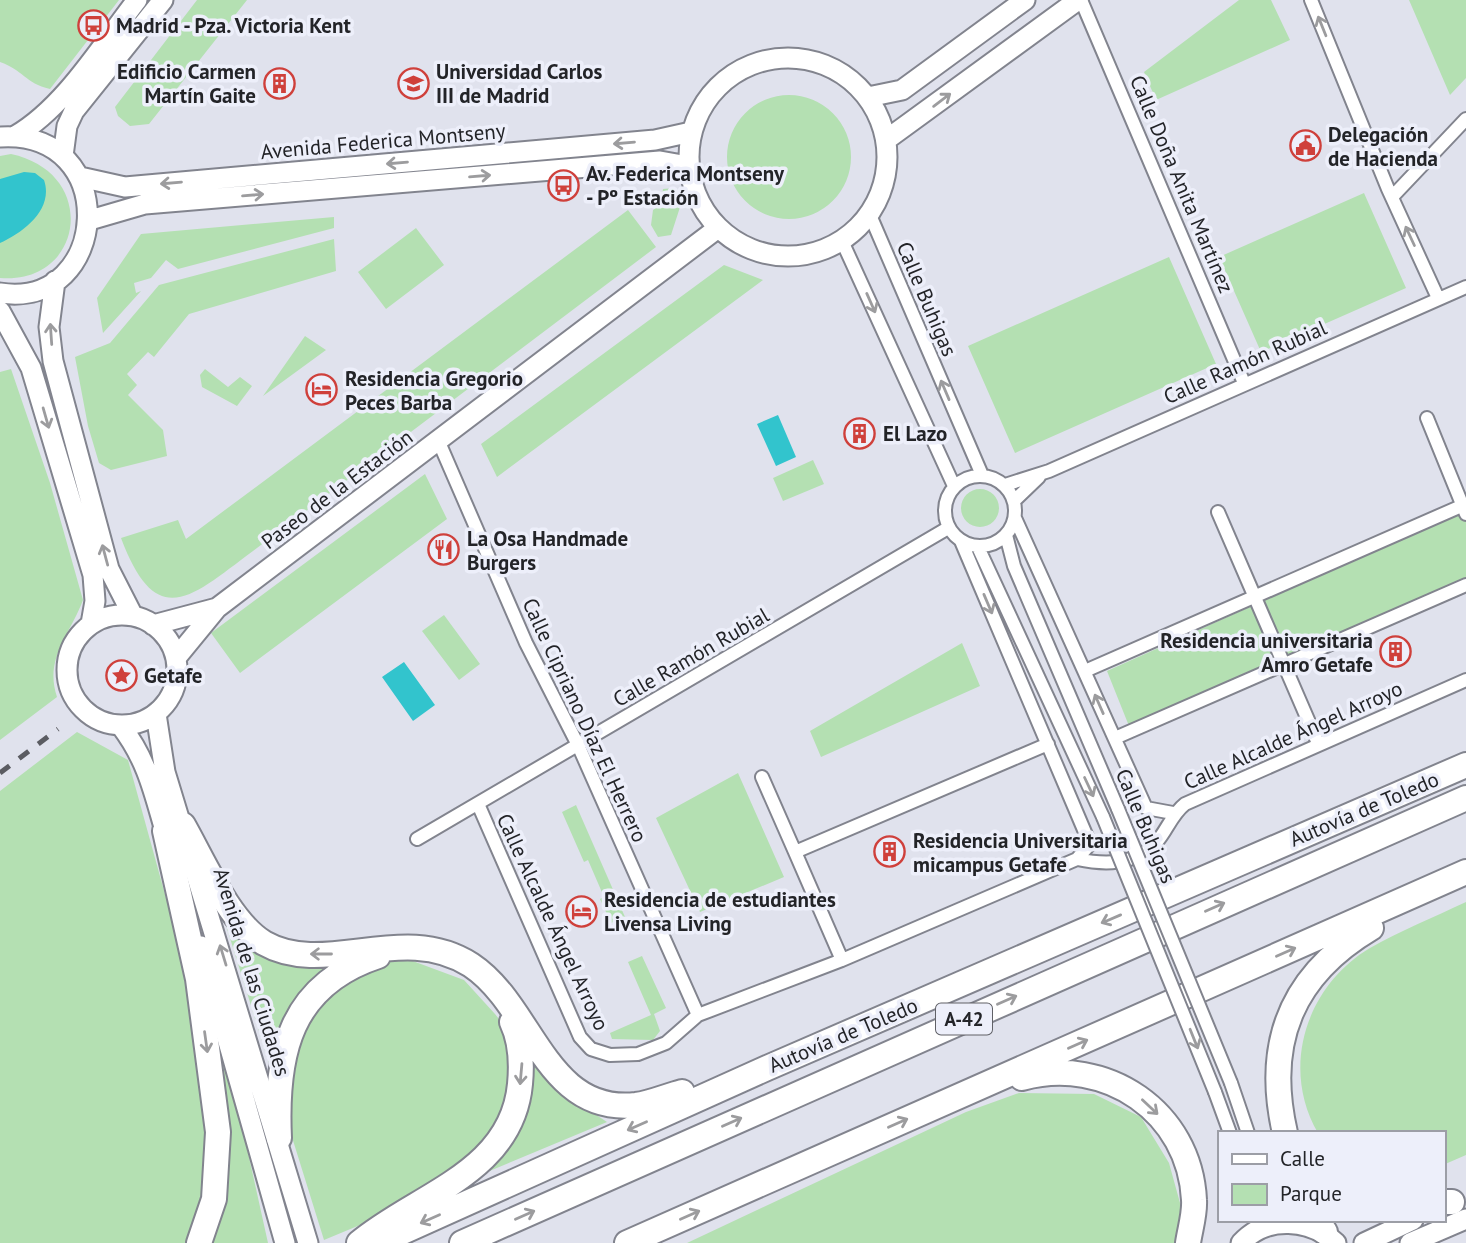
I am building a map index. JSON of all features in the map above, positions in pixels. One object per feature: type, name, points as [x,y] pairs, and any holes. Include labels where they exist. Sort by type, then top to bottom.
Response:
[{"type":"highway","name":"Autovía de Toledo","points":[[378,1243],[766,1068],[1466,765]]},
{"type":"highway","name":"Autovía de Toledo","points":[[462,1243],[1466,798]]},
{"type":"highway","points":[[174,828],[239,920],[264,943],[294,953],[324,955],[372,947],[413,946],[444,953],[470,965],[495,986],[517,1011],[551,1068],[590,1100],[635,1105],[766,1068]]},
{"type":"highway","points":[[174,828],[198,979],[218,1132],[214,1199],[199,1243]]},
{"type":"highway","points":[[1285,1131],[1280,1076],[1282,1044],[1291,1010],[1305,983],[1324,961],[1345,944],[1462,874]]},
{"type":"highway","points":[[627,1243],[1462,874]]},
{"type":"highway","points":[[268,1143],[285,1049],[302,1008],[326,981],[350,968],[413,946]]},
{"type":"highway","points":[[359,1243],[384,1222],[429,1200],[465,1177],[506,1129],[519,1097],[522,1062],[515,1028],[495,986]]},
{"type":"highway","points":[[971,1091],[1027,1076],[1057,1072],[1101,1078],[1133,1091],[1170,1126],[1188,1166],[1195,1202],[1188,1243]]},
{"type":"highway","points":[[1280,1076],[1293,1117],[1303,1131]]},
{"type":"street","points":[[8,137],[37,124],[138,0]]},
{"type":"street","points":[[63,156],[67,127],[74,111],[163,0]]},
{"type":"street","points":[[868,97],[902,90],[1025,0]]},
{"type":"street","points":[[1311,0],[1392,197],[1438,298]]},
{"type":"street","points":[[886,140],[1075,1]]},
{"type":"street","name":"Calle Doña Anita Martínez","points":[[1075,1],[1244,383]]},
{"type":"street","points":[[768,59],[805,59],[840,72],[868,97],[886,140],[886,179],[870,215],[842,241],[811,254],[778,257],[746,248],[718,229],[697,200],[688,166],[691,132],[707,99],[734,73],[768,59]]},
{"type":"street","points":[[1392,197],[1466,119]]},
{"type":"street","name":"Avenida Federica Montseny","points":[[80,177],[125,187],[655,141],[691,132]]},
{"type":"street","points":[[0,293],[34,291],[55,281],[73,265],[85,244],[90,220],[88,198],[80,177],[63,156],[39,142],[8,137]]},
{"type":"street","name":"Avenida Federica Montseny","points":[[90,220],[145,204],[660,161],[688,166]]},
{"type":"street","name":"Calle Buhigas","points":[[870,215],[982,475]]},
{"type":"street","name":"Paseo de la Estación","points":[[176,658],[217,608],[718,229]]},
{"type":"street","points":[[842,241],[954,486]]},
{"type":"street","points":[[55,281],[50,327],[53,360],[109,569],[133,616]]},
{"type":"street","name":"Calle Ramón Rubial","points":[[1005,485],[1041,474],[1466,287]]},
{"type":"street","points":[[0,311],[31,368],[93,575],[95,601],[91,624]]},
{"type":"street","points":[[1085,671],[1465,508],[1427,418]]},
{"type":"street","name":"Calle Cipriano Díaz El Herrero","points":[[438,440],[526,643],[578,745],[698,1015]]},
{"type":"street","name":"Calle Ramón Rubial","points":[[1014,501],[1041,474]]},
{"type":"street","points":[[1077,859],[1090,844],[961,541],[948,528],[944,508],[954,486],[965,478],[982,475],[1005,485],[1014,501],[1015,518],[1146,807],[1173,813]]},
{"type":"street","points":[[1218,512],[1318,743]]},
{"type":"street","points":[[961,541],[978,547],[992,545],[1006,535],[1015,518]]},
{"type":"street","name":"Calle Ramón Rubial","points":[[417,839],[948,528]]},
{"type":"street","name":"Calle Buhigas","points":[[1006,535],[1014,566],[1118,808],[1247,1131]]},
{"type":"street","name":"Calle Buhigas","points":[[978,547],[1103,817],[1229,1131]]},
{"type":"street","points":[[1115,738],[1466,585]]},
{"type":"street","name":"Paseo de la Estación","points":[[153,625],[217,608]]},
{"type":"street","points":[[133,616],[153,625],[168,639],[176,658],[174,689],[156,714],[140,723],[121,726],[104,723],[89,715],[76,702],[69,686],[66,668],[70,651],[78,636],[91,624],[105,618],[133,616]]},
{"type":"street","name":"Calle Alcalde Ángel Arroyo","points":[[478,804],[580,1037],[591,1049],[610,1055],[638,1054],[666,1043],[698,1015],[842,960],[1077,859],[1098,864],[1130,861],[1156,843],[1173,813],[1185,804],[1318,743],[1466,680]]},
{"type":"street","name":"Avenida de las Ciudades","points":[[156,714],[174,828],[205,957],[268,1143],[308,1243]]},
{"type":"street","name":"Avenida de las Ciudades","points":[[121,726],[136,745],[174,828]]},
{"type":"street","points":[[795,852],[1048,744]]},
{"type":"street","points":[[762,776],[842,960]]},
{"type":"street","name":"Avenida de las Ciudades","points":[[268,1143],[285,1243]]},
{"type":"street","points":[[1247,1233],[1286,1222]]},
{"type":"street","points":[[1294,1222],[1326,1232]]},
{"type":"street","points":[[1364,1243],[1409,1222]]},
{"type":"street","points":[[1410,1243],[1434,1222]]},
{"type":"green space","points":[[0,0],[119,0],[50,89],[0,62]]},
{"type":"green space","points":[[197,0],[247,0],[149,124],[130,126],[118,116],[115,107]]},
{"type":"green space","points":[[1239,0],[1271,0],[1290,40],[1156,100],[1144,72]]},
{"type":"green space","points":[[1409,0],[1466,0],[1466,78],[1450,95]]},
{"type":"green space","points":[[789,95],[813,100],[833,113],[846,133],[851,157],[846,181],[833,201],[813,214],[789,219],[765,214],[745,201],[732,181],[727,157],[732,133],[745,113],[765,100]]},
{"type":"green space","points":[[11,154],[40,165],[59,182],[69,203],[70,226],[64,247],[50,264],[28,275],[0,278],[0,156]]},
{"type":"green space","points":[[674,188],[682,201],[671,235],[658,237],[651,225],[653,210],[660,205],[663,189]]},
{"type":"green space","points":[[1364,193],[1406,288],[1261,352],[1219,257]]},
{"type":"green space","points":[[628,210],[656,247],[212,581],[194,592],[178,597],[163,596],[148,587],[135,568],[121,538],[178,520],[186,539]]},
{"type":"green space","points":[[334,217],[334,228],[178,269],[166,260],[151,278],[134,283],[136,293],[141,291],[103,333],[97,298],[141,234]]},
{"type":"green space","points":[[416,228],[444,265],[386,309],[358,272]]},
{"type":"green space","points":[[334,239],[336,271],[189,314],[154,357],[148,352],[127,374],[137,385],[128,395],[163,430],[167,456],[111,470],[99,463],[88,426],[75,357],[110,343],[159,285]]},
{"type":"green space","points":[[1169,257],[1216,364],[1015,453],[968,346]]},
{"type":"green space","points":[[724,265],[763,280],[497,477],[481,444]]},
{"type":"green space","points":[[305,336],[326,350],[263,396]]},
{"type":"green space","points":[[11,369],[50,483],[83,600],[56,658],[54,683],[57,697],[0,740],[0,372]]},
{"type":"green space","points":[[205,369],[228,387],[240,377],[252,386],[237,406],[202,387],[200,375]]},
{"type":"green space","points":[[813,460],[824,484],[783,501],[773,478]]},
{"type":"green space","points":[[425,474],[447,519],[240,673],[211,633]]},
{"type":"green space","points":[[980,489],[994,494],[999,508],[994,522],[980,527],[966,522],[961,508],[966,494]]},
{"type":"green space","points":[[1466,510],[1466,580],[1129,726],[1107,671]]},
{"type":"green space","points":[[444,615],[480,664],[459,680],[422,631]]},
{"type":"green space","points":[[962,643],[980,686],[821,757],[810,731]]},
{"type":"green space","points":[[77,732],[128,760],[166,898],[239,1112],[268,1243],[0,1243],[0,791]]},
{"type":"green space","points":[[738,773],[784,877],[700,912],[656,818]]},
{"type":"green space","points":[[576,805],[625,917],[611,923],[600,899],[604,897],[588,860],[584,862],[562,812]]},
{"type":"green space","points":[[1466,902],[1466,1155],[1445,1164],[1445,1131],[1317,1131],[1307,1108],[1301,1082],[1301,1056],[1306,1030],[1315,1006],[1330,984],[1348,964],[1370,948]]},
{"type":"green space","points":[[225,922],[281,964],[329,965],[410,960],[464,980],[495,1014],[552,1086],[607,1122],[324,1240]]},
{"type":"green space","points":[[642,956],[666,1008],[654,1014],[660,1031],[653,1040],[612,1039],[610,1033],[651,1015],[628,962]]},
{"type":"green space","points":[[1019,1093],[1094,1094],[1141,1117],[1169,1163],[1185,1221],[1177,1243],[687,1243],[966,1112]]},
{"type":"water","points":[[24,172],[35,173],[44,180],[45,201],[27,226],[0,243],[0,179]]},
{"type":"water","points":[[778,415],[796,457],[776,466],[757,424]]},
{"type":"water","points":[[404,662],[435,705],[413,721],[382,677]]},
{"type":"railway","points":[[0,773],[58,729]]},
{"type":"place","name":"Madrid - Pza. Victoria Kent","points":[[93,25]]},
{"type":"place","name":"Edificio Carmen Martín Gaite","points":[[279,83]]},
{"type":"place","name":"Universidad Carlos III de Madrid","points":[[413,83]]},
{"type":"place","name":"Delegación de Hacienda","points":[[1305,146]]},
{"type":"place","name":"Av. Federica Montseny - Pº Estación","points":[[563,185]]},
{"type":"place","name":"Residencia Gregorio Peces Barba","points":[[322,390]]},
{"type":"place","name":"El Lazo","points":[[860,433]]},
{"type":"place","name":"La Osa Handmade Burgers","points":[[444,550]]},
{"type":"place","name":"Residencia universitaria Amro Getafe","points":[[1396,652]]},
{"type":"place","name":"Getafe","points":[[121,675]]},
{"type":"place","name":"Residencia Universitaria micampus Getafe","points":[[890,852]]},
{"type":"place","name":"Residencia de estudiantes Livensa Living","points":[[581,911]]}]
